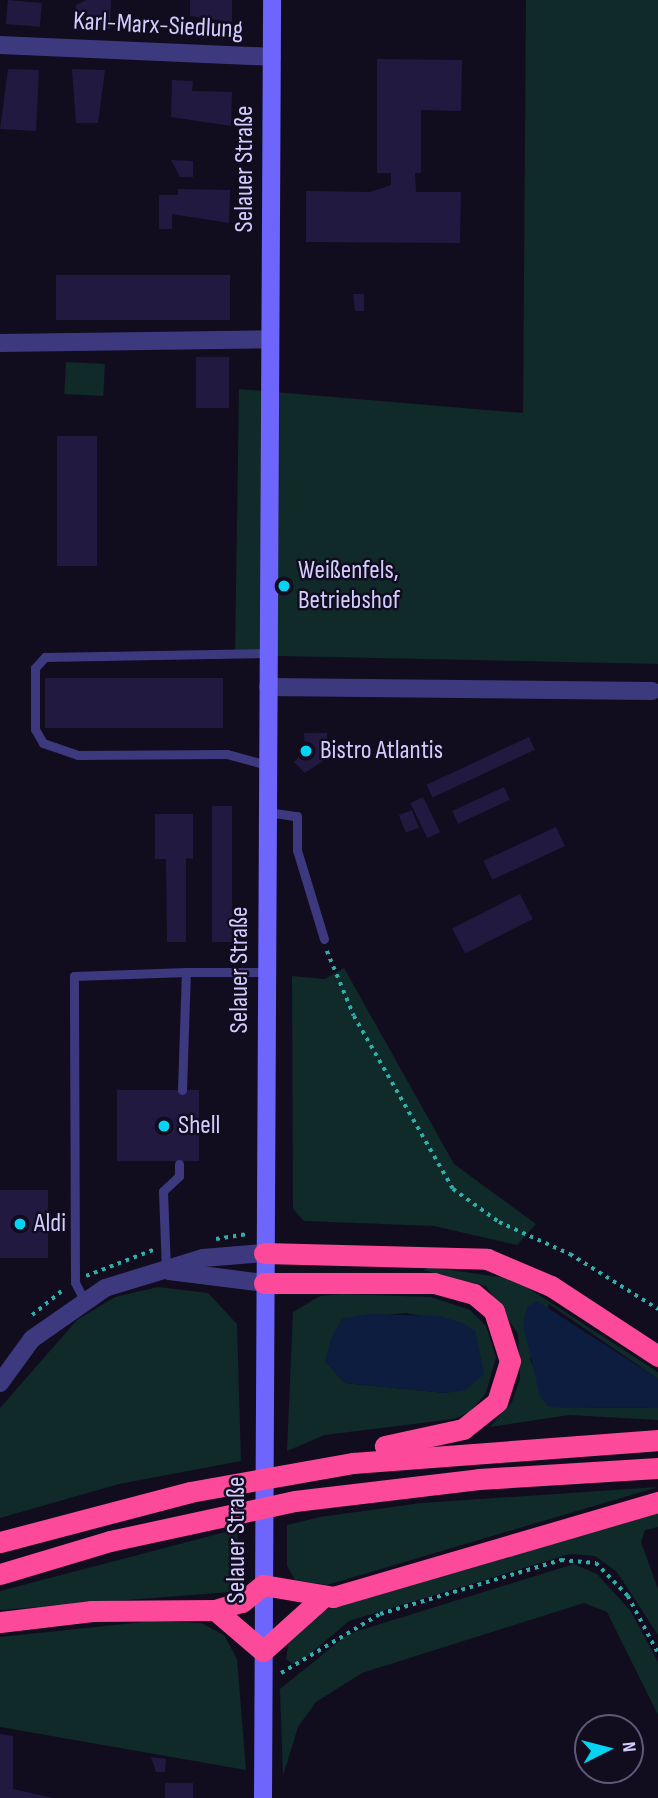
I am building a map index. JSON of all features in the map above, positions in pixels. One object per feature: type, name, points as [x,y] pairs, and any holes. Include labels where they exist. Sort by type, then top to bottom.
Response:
[{"type":"highway","points":[[264,1253],[486,1259],[551,1286],[658,1356]]},
{"type":"highway","points":[[264,1283],[442,1284],[474,1294],[501,1322],[508,1375],[487,1413],[463,1429],[377,1447],[352,1463]]},
{"type":"highway","points":[[0,1542],[177,1495],[352,1463],[658,1440]]},
{"type":"highway","points":[[0,1574],[110,1541],[295,1501],[479,1479],[658,1468]]},
{"type":"highway","points":[[215,1609],[263,1651],[320,1599],[658,1502]]},
{"type":"highway","points":[[0,1622],[92,1611],[215,1609],[263,1585],[320,1599]]},
{"type":"main road","name":"Selauer Straße","points":[[262,1798],[272,0]]},
{"type":"street","name":"Karl-Marx-Siedlung","points":[[0,45],[272,57]]},
{"type":"street","points":[[0,343],[270,339]]},
{"type":"street","points":[[268,687],[652,691]]},
{"type":"street","points":[[0,1383],[32,1339],[84,1300],[126,1279],[203,1258],[264,1253]]},
{"type":"street","points":[[166,1270],[264,1283]]},
{"type":"lane","points":[[267,765],[227,754],[78,755],[43,743],[35,729],[35,668],[44,657],[58,656],[268,653]]},
{"type":"lane","points":[[267,812],[297,816],[297,850],[324,939]]},
{"type":"lane","points":[[182,1090],[186,972]]},
{"type":"lane","points":[[84,1300],[75,1282],[75,976],[266,972]]},
{"type":"lane","points":[[166,1270],[163,1191],[179,1177],[180,1164]]},
{"type":"path","points":[[324,939],[354,1016],[453,1189],[499,1222],[570,1254],[658,1309]]},
{"type":"path","points":[[276,1674],[306,1663],[347,1628],[380,1614],[561,1560],[596,1563],[628,1596],[658,1653]]},
{"type":"green space","points":[[526,0],[658,0],[658,664],[235,655],[239,389],[523,413]]},
{"type":"green space","points":[[66,362],[105,364],[103,396],[64,394]]},
{"type":"green space","points":[[344,968],[454,1164],[536,1224],[517,1245],[434,1226],[304,1221],[293,1209],[292,976],[325,979]]},
{"type":"green space","points":[[430,1267],[505,1278],[528,1288],[658,1372],[658,1379],[549,1304],[530,1359],[549,1407],[658,1408],[658,1420],[569,1415],[490,1427],[512,1402],[520,1379],[518,1334],[486,1286],[423,1270]]},
{"type":"green space","points":[[158,1287],[208,1293],[237,1324],[241,1461],[119,1484],[0,1518],[0,1408],[77,1320],[115,1297]]},
{"type":"green space","points":[[342,1294],[431,1297],[470,1310],[486,1326],[496,1357],[486,1393],[470,1412],[454,1419],[325,1435],[287,1451],[293,1312],[320,1296]],"holes":[[[406,1313],[462,1323],[446,1393],[345,1383],[325,1361],[342,1319]]]},
{"type":"green space","points":[[658,1487],[327,1585],[295,1580],[287,1566],[287,1525],[320,1517],[421,1503]]},
{"type":"green space","points":[[658,1513],[658,1527],[645,1530],[641,1542],[658,1589],[658,1635],[617,1572],[595,1556],[570,1554],[349,1621],[304,1659],[293,1664],[286,1659],[290,1634],[326,1610]]},
{"type":"green space","points":[[237,1529],[240,1573],[230,1592],[0,1610],[0,1591]]},
{"type":"green space","points":[[574,1564],[597,1574],[630,1610],[658,1662],[658,1715],[607,1612],[584,1603],[362,1673],[316,1702],[298,1727],[283,1776],[280,1689],[348,1634]]},
{"type":"green space","points":[[153,1621],[201,1623],[224,1635],[237,1659],[246,1770],[0,1727],[0,1637]]},
{"type":"water","points":[[537,1301],[658,1379],[658,1408],[549,1407],[540,1396],[523,1324],[527,1307]]},
{"type":"water","points":[[369,1314],[439,1316],[462,1323],[475,1331],[484,1374],[466,1390],[446,1393],[345,1383],[325,1361],[332,1337],[342,1319]]},
{"type":"building","points":[[8,0],[42,3],[40,27],[6,24]]},
{"type":"building","points":[[86,0],[111,0],[110,29],[75,28],[76,5]]},
{"type":"building","points":[[190,0],[232,0],[232,22],[190,16]]},
{"type":"building","points":[[377,59],[462,60],[461,111],[421,110],[421,173],[415,173],[416,192],[461,192],[460,243],[306,242],[306,191],[370,192],[391,185],[391,173],[377,173]]},
{"type":"building","points":[[8,69],[39,70],[36,131],[0,129]]},
{"type":"building","points":[[72,69],[105,70],[98,123],[76,123]]},
{"type":"building","points":[[172,80],[193,81],[192,91],[232,92],[231,126],[171,117]]},
{"type":"building","points":[[171,160],[193,161],[193,177],[180,177]]},
{"type":"building","points":[[178,189],[230,190],[229,223],[172,214],[172,229],[159,229],[159,195],[178,195]]},
{"type":"building","points":[[56,275],[230,275],[230,320],[56,320]]},
{"type":"building","points":[[353,294],[364,294],[364,311],[355,311]]},
{"type":"building","points":[[196,357],[229,357],[229,408],[196,408]]},
{"type":"building","points":[[57,436],[97,436],[97,566],[57,566]]},
{"type":"building","points":[[45,678],[223,678],[223,728],[45,728]]},
{"type":"building","points":[[304,733],[327,733],[327,758],[305,773],[294,762],[305,751]]},
{"type":"building","points":[[529,737],[535,750],[433,797],[427,785]]},
{"type":"building","points":[[504,787],[510,800],[458,824],[452,811]]},
{"type":"building","points":[[423,797],[440,832],[428,838],[410,803]]},
{"type":"building","points":[[212,806],[232,806],[232,942],[212,942]]},
{"type":"building","points":[[412,810],[419,828],[406,833],[399,815]]},
{"type":"building","points":[[155,814],[193,814],[193,859],[186,858],[186,942],[167,942],[166,859],[155,859]]},
{"type":"building","points":[[556,827],[565,846],[492,880],[483,861]]},
{"type":"building","points":[[520,894],[533,919],[465,953],[452,929]]},
{"type":"building","points":[[117,1090],[199,1090],[199,1161],[117,1161]]},
{"type":"building","name":"Aldi","points":[[0,1190],[48,1190],[48,1258],[0,1258]]},
{"type":"building","points":[[0,1734],[13,1736],[13,1789],[53,1798],[0,1798]]},
{"type":"building","points":[[151,1757],[166,1759],[165,1772],[156,1772]]},
{"type":"building","points":[[165,1783],[193,1783],[193,1798],[165,1798]]},
{"type":"place","name":"Weißenfels, Betriebshof","points":[[284,586]]},
{"type":"place","name":"Bistro Atlantis","points":[[306,751]]},
{"type":"place","name":"Shell","points":[[164,1126]]},
{"type":"place","name":"Aldi","points":[[20,1224]]}]
